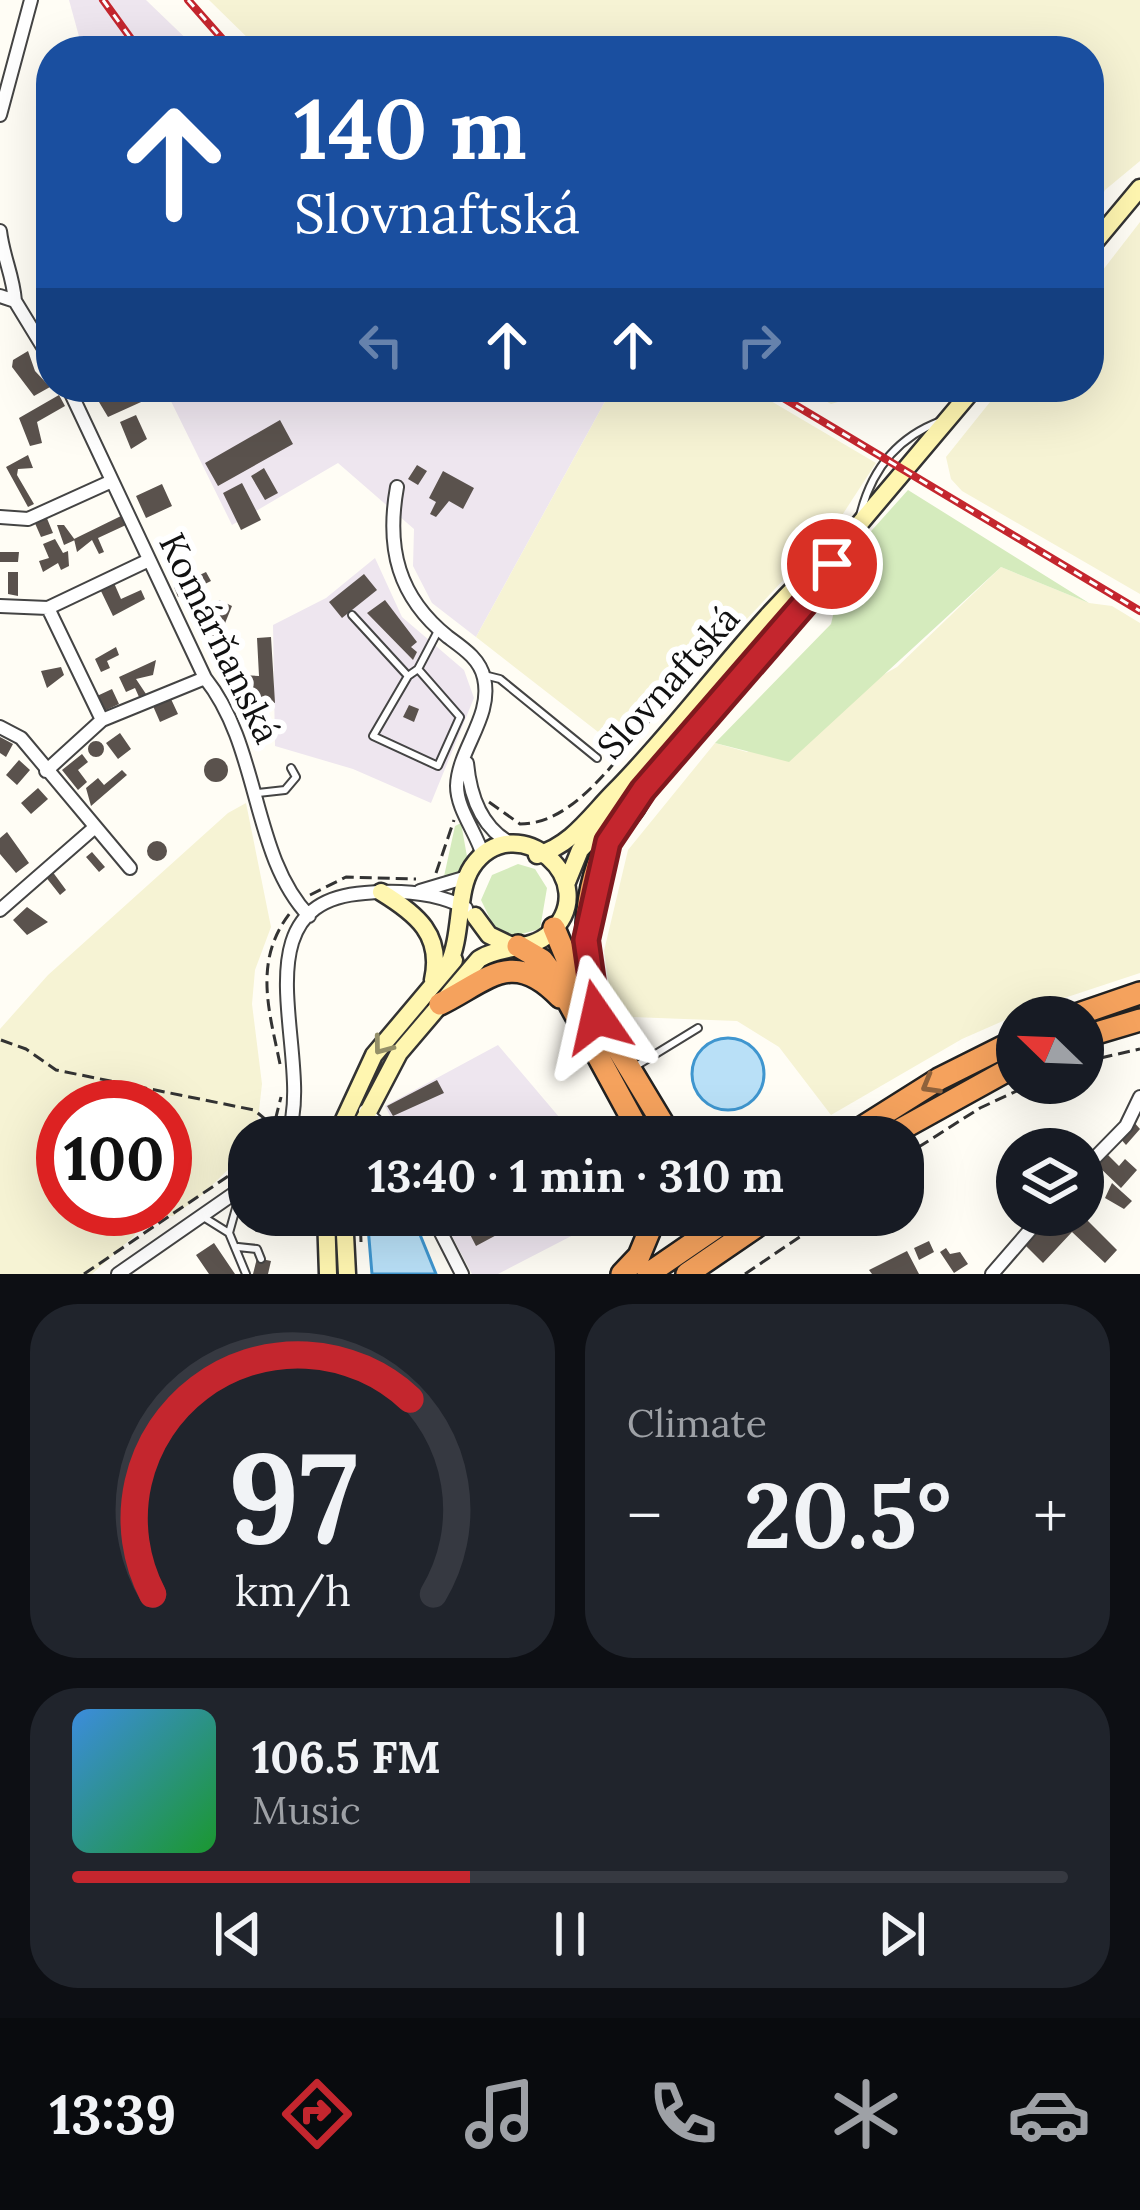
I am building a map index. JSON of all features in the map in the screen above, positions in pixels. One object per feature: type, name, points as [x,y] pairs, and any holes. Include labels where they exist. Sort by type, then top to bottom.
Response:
[{"type":"highway","points":[[597,1017],[586,956],[590,906],[604,850],[643,790]]},
{"type":"highway","points":[[555,936],[657,1116]]},
{"type":"highway","points":[[526,950],[556,976],[630,1116]]},
{"type":"highway","points":[[436,994],[509,971],[542,982],[570,1008]]},
{"type":"highway","points":[[1104,1005],[1140,993]]},
{"type":"highway","points":[[1104,1031],[1140,1020]]},
{"type":"highway","points":[[880,1116],[996,1050]]},
{"type":"highway","points":[[924,1117],[996,1077]]},
{"type":"highway","points":[[622,1274],[639,1256],[647,1236]]},
{"type":"highway","points":[[648,1274],[703,1236]]},
{"type":"highway","points":[[687,1274],[742,1236]]},
{"type":"main road","points":[[1104,231],[1140,188]]},
{"type":"main road","name":"Slovnaftská","points":[[529,849],[591,815],[668,737],[804,576],[844,541],[962,402]]},
{"type":"main road","name":"Slovnaftská","points":[[555,936],[580,850],[643,790],[819,587],[844,541]]},
{"type":"main road","points":[[344,1116],[358,1082],[455,972],[485,955],[526,950],[555,936],[573,916],[580,869],[609,822]]},
{"type":"main road","points":[[455,972],[478,868],[529,849]]},
{"type":"main road","points":[[529,849],[567,883]]},
{"type":"main road","points":[[529,849],[555,882],[555,936]]},
{"type":"main road","points":[[363,1116],[436,994],[436,952],[425,926],[381,892]]},
{"type":"main road","points":[[469,911],[489,935],[526,950]]},
{"type":"main road","points":[[327,1236],[328,1274]]},
{"type":"main road","points":[[345,1236],[347,1274]]},
{"type":"street","points":[[0,115],[31,0]]},
{"type":"street","points":[[0,231],[1,255],[13,270],[15,302],[36,336]]},
{"type":"street","points":[[0,296],[15,302]]},
{"type":"street","name":"Komárňanská","points":[[75,402],[205,678],[228,707],[284,882],[309,916]]},
{"type":"street","points":[[0,518],[28,520],[112,481]]},
{"type":"street","points":[[397,487],[391,532],[396,566],[412,599],[469,652],[484,675],[482,713],[458,795],[478,868],[413,893]]},
{"type":"street","points":[[0,606],[48,608],[149,560]]},
{"type":"street","points":[[48,608],[102,720]]},
{"type":"street","points":[[46,771],[102,720],[205,678]]},
{"type":"street","points":[[0,727],[21,738],[130,868]]},
{"type":"street","points":[[466,755],[478,807],[495,832],[529,849]]},
{"type":"street","points":[[0,910],[94,828]]},
{"type":"street","points":[[291,1116],[297,1087],[285,969],[309,916],[350,894],[381,892],[413,893],[469,911]]},
{"type":"street","points":[[1104,1149],[1126,1126],[1140,1096]]},
{"type":"street","points":[[365,1111],[370,1116]]},
{"type":"street","points":[[120,1273],[228,1198]]},
{"type":"street","points":[[443,1236],[462,1274]]},
{"type":"street","points":[[992,1274],[1025,1236]]},
{"type":"lane","points":[[352,615],[408,676]]},
{"type":"lane","points":[[418,669],[460,717],[438,766],[374,736],[439,629]]},
{"type":"lane","points":[[484,675],[500,680],[597,758]]},
{"type":"lane","points":[[258,793],[285,790],[296,777],[291,768]]},
{"type":"lane","points":[[628,1071],[698,1028]]},
{"type":"lane","points":[[202,1217],[228,1232]]},
{"type":"lane","points":[[231,1236],[246,1274]]},
{"type":"lane","points":[[238,1247],[257,1249],[261,1259]]},
{"type":"path","points":[[619,757],[676,690],[711,667]]},
{"type":"path","points":[[0,1040],[26,1049],[56,1070],[254,1110],[261,1116]]},
{"type":"path","points":[[1104,1057],[1140,1049]]},
{"type":"path","points":[[924,1144],[996,1101]]},
{"type":"path","points":[[84,1274],[228,1176]]},
{"type":"path","points":[[746,1274],[801,1236]]},
{"type":"shaded area","points":[[69,0],[146,0],[183,36],[79,36]]},
{"type":"shaded area","points":[[209,0],[1140,0],[1140,161],[1104,192],[1104,36],[246,36]]},
{"type":"shaded area","points":[[1140,222],[1140,594],[962,491],[951,479],[946,457],[990,402],[1104,402],[1104,269]]},
{"type":"shaded area","points":[[171,402],[605,402],[476,637],[432,603],[413,566],[414,529],[338,463],[232,525]]},
{"type":"shaded area","points":[[605,402],[772,402],[876,463],[837,523],[711,657],[672,681],[622,741],[602,735],[476,637]]},
{"type":"shaded area","points":[[375,558],[402,617],[464,670],[474,698],[431,803],[353,769],[275,746],[273,625],[326,598]]},
{"type":"shaded area","points":[[1001,567],[1089,603],[1112,606],[1140,623],[1140,973],[1070,996],[996,996],[996,1024],[831,1115],[779,1047],[737,1021],[632,1017],[609,986],[604,951],[628,850],[715,743],[747,752],[897,667]]},
{"type":"shaded area","points":[[246,803],[271,927],[255,970],[252,1004],[262,1084],[258,1116],[228,1116],[228,1170],[192,1202],[192,1080],[36,1080],[36,1236],[134,1236],[92,1274],[0,1274],[0,1029],[48,975],[228,813]]},
{"type":"shaded area","points":[[498,1045],[558,1116],[390,1116],[385,1106]]},
{"type":"shaded area","points":[[452,1236],[571,1236],[498,1274],[472,1274]]},
{"type":"green space","points":[[908,490],[1089,603],[1001,567],[789,762],[715,743],[831,624],[846,559]]},
{"type":"green space","points":[[461,823],[468,862],[459,875],[443,881],[455,826]]},
{"type":"green space","points":[[518,864],[535,869],[547,888],[540,929],[514,936],[495,929],[481,900],[492,875]]},
{"type":"water","points":[[728,1038],[753,1049],[764,1074],[753,1099],[728,1110],[703,1099],[692,1074],[703,1049]]},
{"type":"water","points":[[369,1236],[421,1236],[436,1274],[372,1274]]},
{"type":"building","points":[[28,351],[36,372],[36,395],[12,367],[13,360]]},
{"type":"building","points":[[47,402],[65,406],[37,422],[42,443],[30,446],[19,418]]},
{"type":"building","points":[[99,402],[141,402],[108,417]]},
{"type":"building","points":[[136,415],[147,439],[131,449],[120,422]]},
{"type":"building","points":[[280,420],[293,444],[218,486],[205,463]]},
{"type":"building","points":[[28,455],[33,468],[18,469],[17,475],[34,504],[28,507],[6,467]]},
{"type":"building","points":[[417,465],[427,471],[418,485],[408,479]]},
{"type":"building","points":[[264,468],[278,493],[265,500],[251,476]]},
{"type":"building","points":[[443,471],[474,488],[463,509],[449,501],[436,517],[430,514],[436,502],[429,498]]},
{"type":"building","points":[[242,483],[261,520],[241,530],[223,493]]},
{"type":"building","points":[[162,484],[172,506],[146,518],[136,496]]},
{"type":"building","points":[[46,516],[53,533],[41,537],[34,521]]},
{"type":"building","points":[[121,516],[126,525],[98,538],[104,552],[99,554],[92,540],[77,552],[74,539]]},
{"type":"building","points":[[57,525],[64,525],[75,540],[64,545]]},
{"type":"building","points":[[55,539],[63,553],[68,551],[69,566],[61,570],[58,563],[43,572],[39,561],[49,558],[43,544]]},
{"type":"building","points":[[0,552],[19,552],[18,562],[0,562]]},
{"type":"building","points":[[8,572],[18,572],[18,596],[8,594]]},
{"type":"building","points":[[206,572],[211,581],[178,597],[174,587]]},
{"type":"building","points":[[364,574],[377,590],[342,618],[329,602]]},
{"type":"building","points":[[114,583],[121,599],[141,590],[145,599],[113,616],[100,589]]},
{"type":"building","points":[[219,600],[232,606],[219,638],[205,633]]},
{"type":"building","points":[[385,600],[417,642],[411,647],[417,652],[413,660],[367,613]]},
{"type":"building","points":[[271,637],[275,703],[237,688],[241,675],[259,676],[257,638]]},
{"type":"building","points":[[116,647],[119,655],[107,661],[110,668],[101,672],[95,659]]},
{"type":"building","points":[[156,660],[153,675],[136,679],[146,694],[139,697],[135,688],[126,692],[119,677]]},
{"type":"building","points":[[61,667],[64,675],[47,688],[41,671]]},
{"type":"building","points":[[112,689],[119,704],[104,711],[97,696]]},
{"type":"building","points":[[171,699],[178,714],[160,722],[153,706]]},
{"type":"building","points":[[409,705],[419,709],[414,722],[403,717]]},
{"type":"building","points":[[120,733],[131,749],[118,759],[106,743]]},
{"type":"building","points":[[0,737],[13,744],[6,757],[0,753]]},
{"type":"building","points":[[96,741],[104,749],[96,757],[88,749]]},
{"type":"building","points":[[82,754],[88,762],[78,770],[87,782],[78,790],[62,770]]},
{"type":"building","points":[[216,758],[228,770],[216,782],[204,770]]},
{"type":"building","points":[[19,760],[30,770],[17,785],[6,775]]},
{"type":"building","points":[[122,770],[127,775],[91,806],[86,788],[98,778],[104,785]]},
{"type":"building","points":[[38,788],[48,799],[31,814],[21,803]]},
{"type":"building","points":[[7,832],[29,863],[16,873],[0,854],[0,838]]},
{"type":"building","points":[[157,841],[167,851],[157,861],[147,851]]},
{"type":"building","points":[[92,852],[105,867],[99,872],[86,857]]},
{"type":"building","points":[[52,871],[66,890],[60,895],[45,876]]},
{"type":"building","points":[[27,907],[48,922],[27,935],[13,920]]},
{"type":"building","points":[[437,1080],[444,1093],[393,1116],[387,1106]]},
{"type":"building","points":[[1133,1121],[1140,1129],[1126,1145],[1119,1137]]},
{"type":"building","points":[[1108,1155],[1119,1166],[1125,1159],[1137,1170],[1121,1188],[1104,1172]]},
{"type":"building","points":[[1112,1183],[1132,1201],[1124,1209],[1105,1198]]},
{"type":"building","points":[[471,1236],[495,1236],[476,1246]]},
{"type":"building","points":[[1032,1236],[1068,1236],[1043,1263],[1024,1244]]},
{"type":"building","points":[[1076,1236],[1103,1236],[1117,1250],[1105,1263]]},
{"type":"building","points":[[929,1241],[934,1252],[919,1260],[914,1248]]},
{"type":"building","points":[[214,1243],[235,1274],[209,1274],[196,1255]]},
{"type":"building","points":[[946,1248],[950,1254],[960,1252],[968,1264],[954,1273],[940,1252]]},
{"type":"building","points":[[907,1251],[919,1274],[872,1274],[869,1270]]},
{"type":"building","points":[[257,1258],[271,1261],[268,1274],[253,1274]]},
{"type":"railway","points":[[103,0],[129,36]]},
{"type":"railway","points":[[188,0],[220,36]]},
{"type":"railway","points":[[790,402],[1140,611]]},
{"type":"route","points":[[597,1017],[587,975],[586,940],[608,842],[643,790],[819,587],[832,564]]}]
